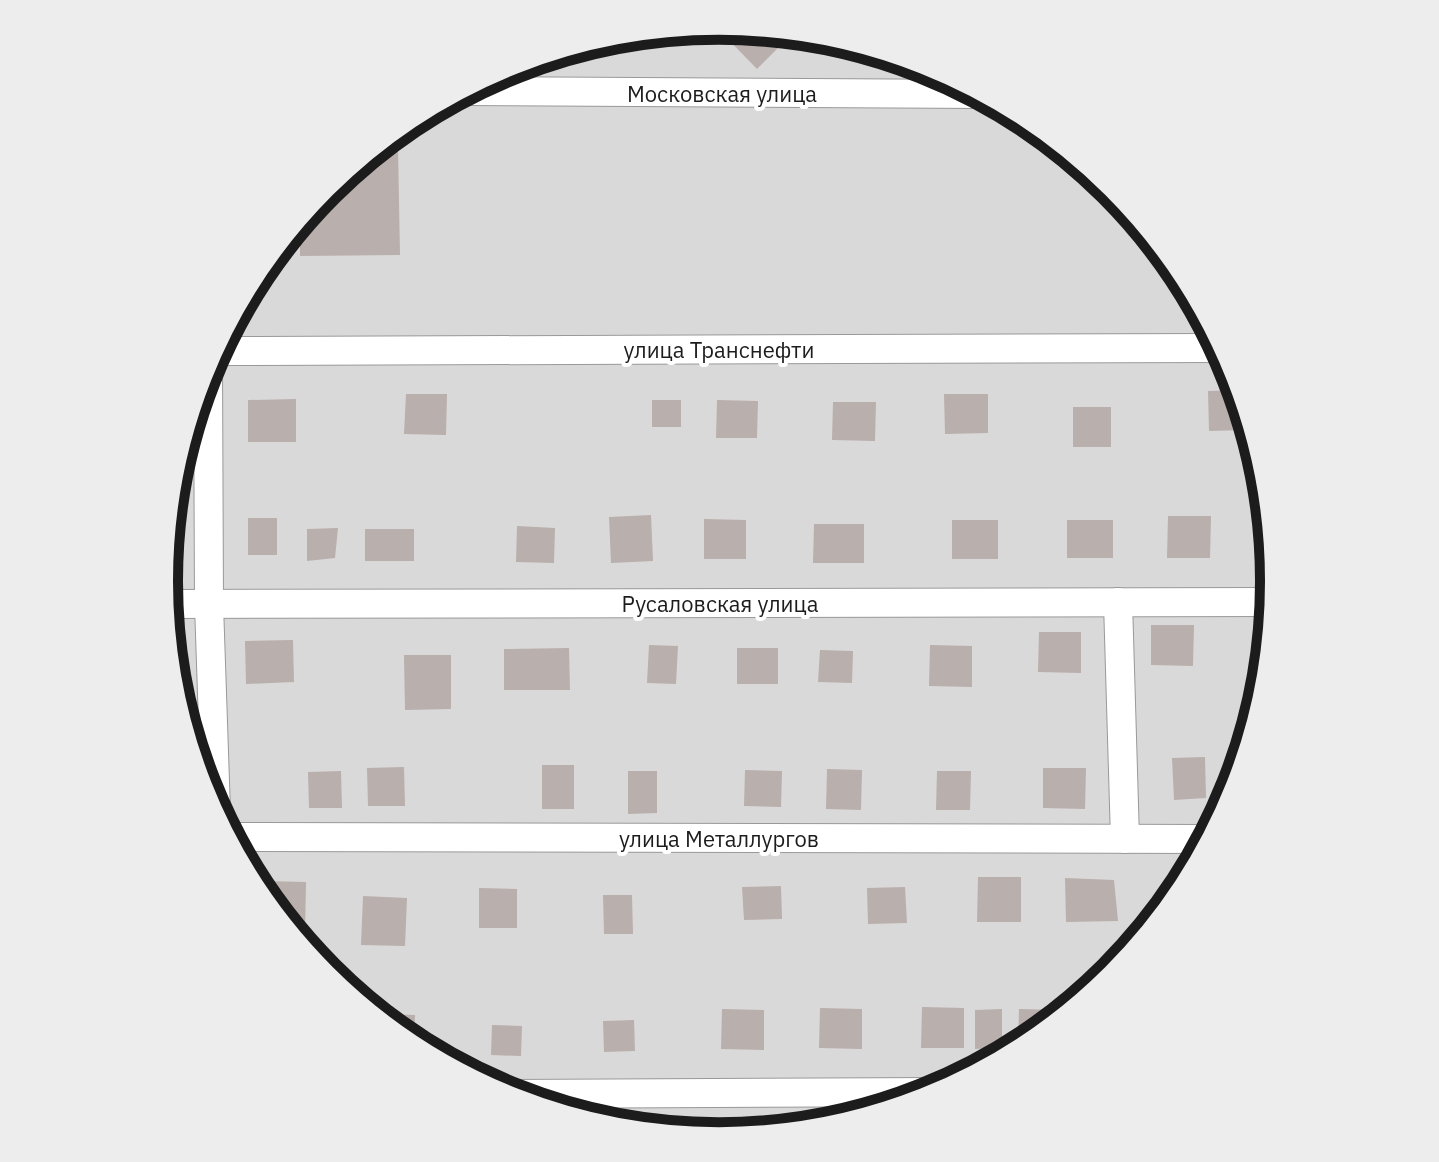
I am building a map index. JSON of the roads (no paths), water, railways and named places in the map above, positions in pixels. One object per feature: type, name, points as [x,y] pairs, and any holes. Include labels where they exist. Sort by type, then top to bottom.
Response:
[{"type":"street","name":"Московская улица","points":[[490,91],[954,94]]},
{"type":"street","name":"улица Транснефти","points":[[230,351],[1208,348]]},
{"type":"street","points":[[208,404],[209,605],[215,775]]},
{"type":"street","points":[[1118,602],[1125,839]]},
{"type":"street","name":"Русаловская улица","points":[[179,604],[1259,602]]},
{"type":"street","name":"улица Металлургов","points":[[243,837],[1195,839]]},
{"type":"street","points":[[548,1094],[895,1092]]}]
